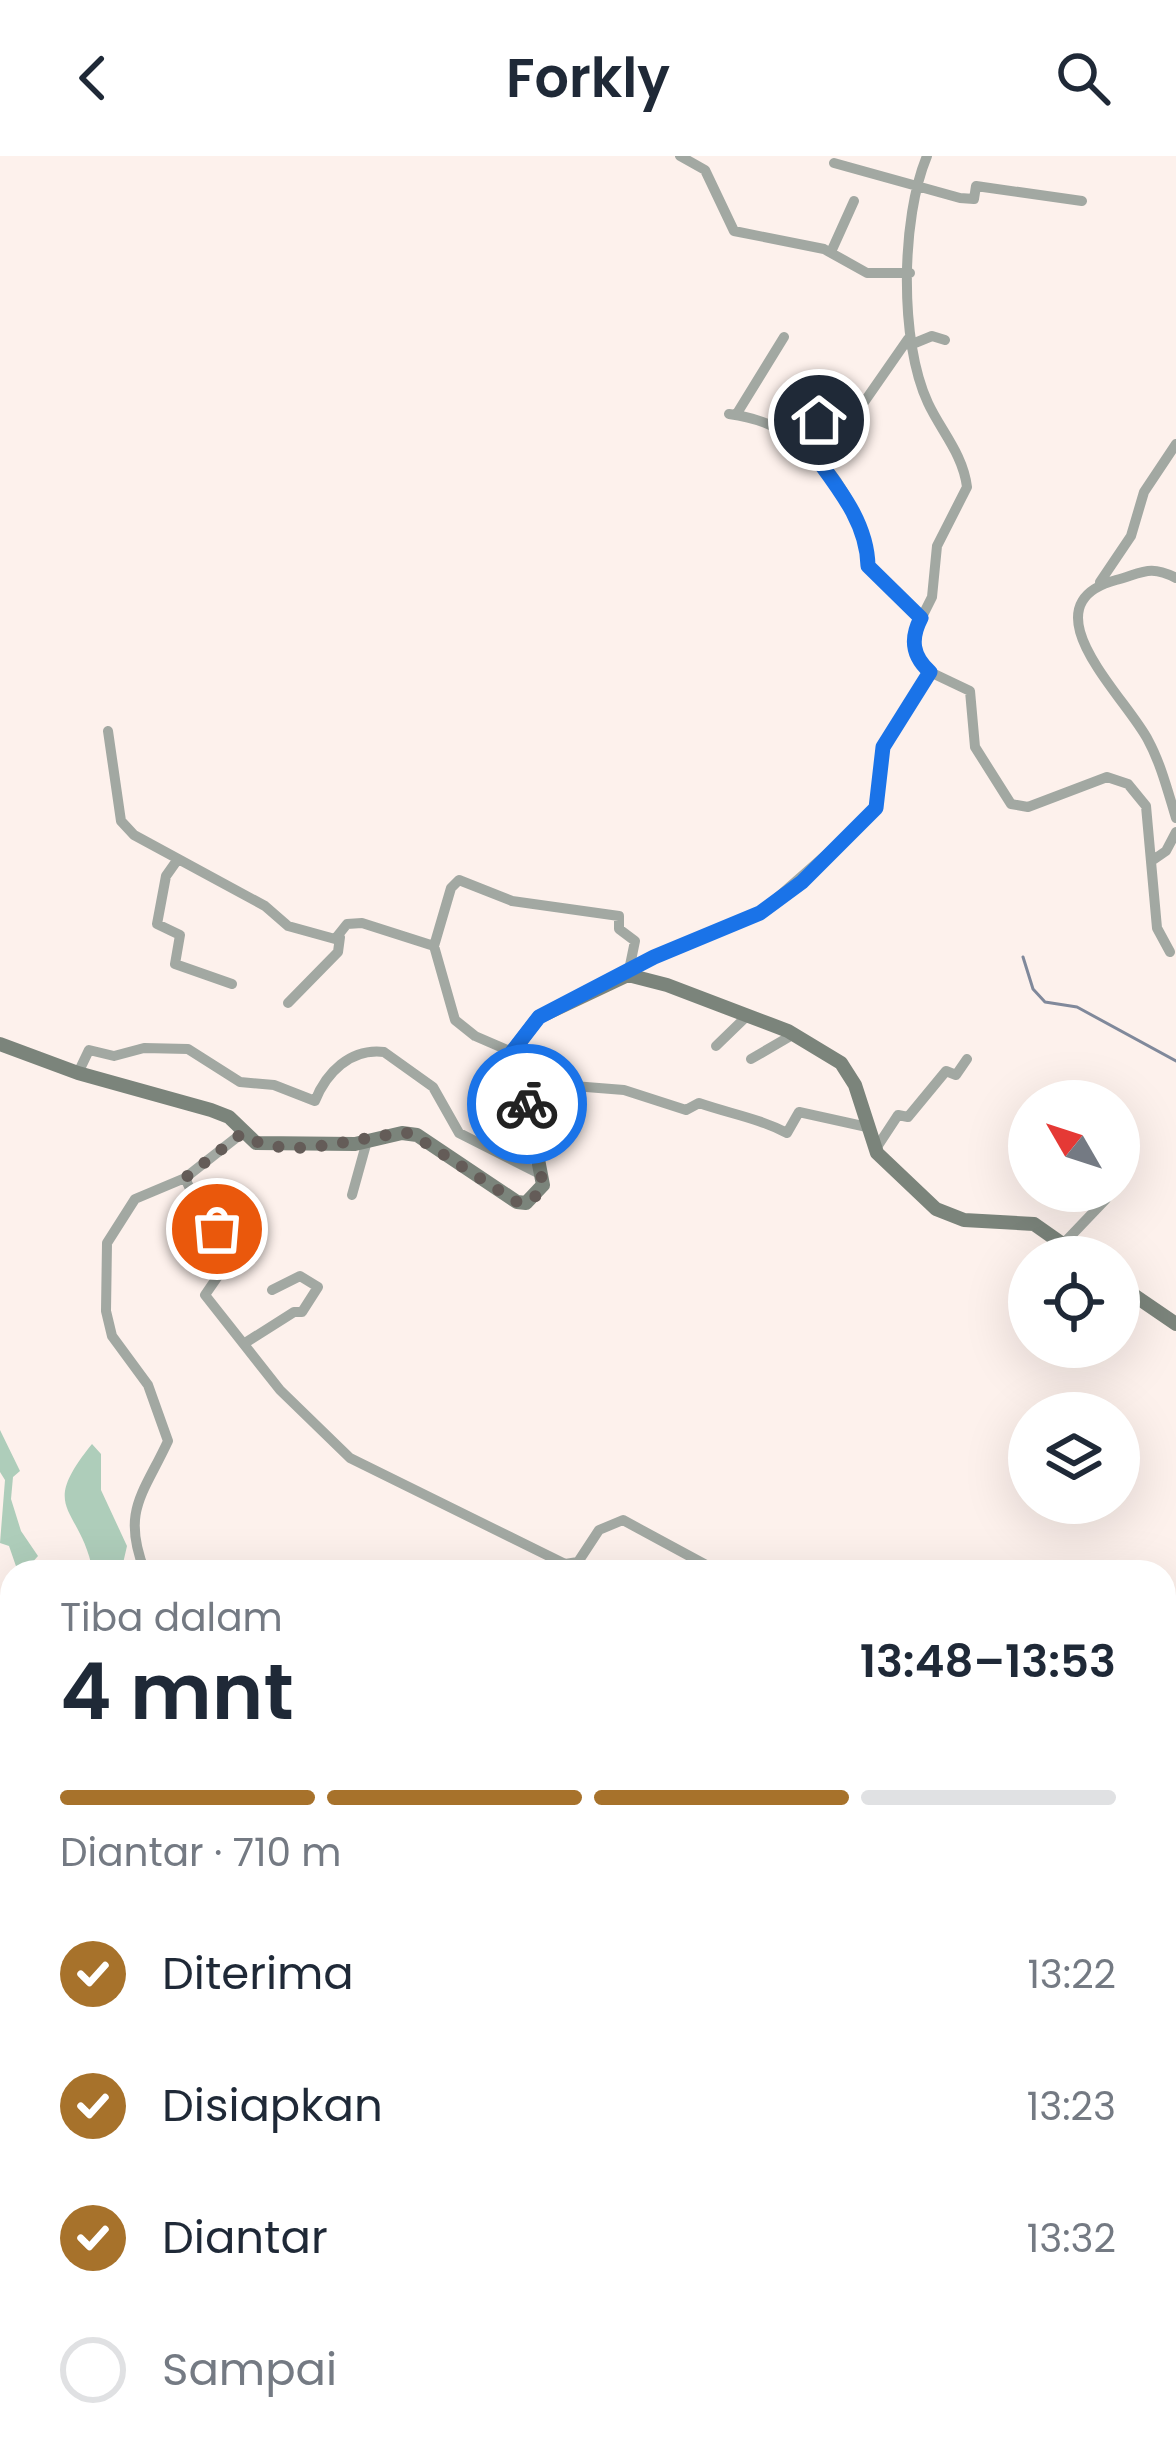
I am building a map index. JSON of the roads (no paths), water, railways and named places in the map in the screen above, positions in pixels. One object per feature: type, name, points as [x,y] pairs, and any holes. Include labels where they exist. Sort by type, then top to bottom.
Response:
[{"type":"main road","points":[[0,1044],[78,1073],[211,1110],[229,1117],[241,1134],[256,1143],[367,1142],[417,1135],[517,1202],[538,1196],[542,1174],[512,1052],[539,1017],[628,975],[794,1034],[825,1051],[851,1076],[875,1150],[919,1195],[952,1218],[1034,1224],[1053,1236]]},
{"type":"main road","points":[[1140,1299],[1176,1324]]},
{"type":"street","points":[[680,156],[706,170],[734,231],[831,252],[867,273],[910,273]]},
{"type":"street","points":[[927,156],[914,185],[909,342],[919,381],[952,444],[967,487],[937,546],[932,597],[913,641],[918,660],[930,672],[970,691],[975,747],[1011,805],[1028,808],[1091,779],[1118,779],[1146,806],[1156,928],[1170,952]]},
{"type":"street","points":[[834,163],[970,199],[976,186],[1082,201]]},
{"type":"street","points":[[831,252],[854,201]]},
{"type":"street","points":[[803,439],[826,411],[860,408],[909,342],[932,336],[945,340]]},
{"type":"street","points":[[784,337],[732,414],[754,415],[803,439],[839,487],[868,546],[868,566],[921,618]]},
{"type":"street","points":[[1176,444],[1144,492],[1131,536],[1082,602],[1079,637],[1148,737],[1176,818]]},
{"type":"street","points":[[1100,582],[1154,568],[1176,578]]},
{"type":"street","points":[[628,975],[654,957],[770,907],[869,818],[880,795],[883,747],[930,672]]},
{"type":"street","points":[[108,731],[121,821],[178,859],[266,906],[288,926],[317,937],[340,937]]},
{"type":"street","points":[[1153,860],[1166,851],[1176,832]]},
{"type":"street","points":[[178,859],[166,876],[157,924],[180,935],[175,964],[232,984]]},
{"type":"street","points":[[512,1052],[475,1036],[455,1020],[434,946],[451,888],[459,880],[512,902],[619,916],[620,930],[635,941],[628,975]]},
{"type":"street","points":[[288,1003],[338,952],[347,924],[362,923],[434,946]]},
{"type":"street","points":[[716,1046],[747,1016]]},
{"type":"street","points":[[751,1059],[794,1034]]},
{"type":"street","points":[[78,1073],[89,1050],[114,1056],[183,1048],[240,1082],[274,1085],[315,1102],[321,1082],[354,1055],[384,1052],[434,1087],[459,1132],[542,1174]]},
{"type":"street","points":[[875,1150],[898,1114],[908,1117],[927,1089],[946,1071],[956,1075],[967,1059]]},
{"type":"street","points":[[523,1082],[624,1090],[688,1110],[698,1103],[758,1117],[787,1133],[799,1112],[867,1127]]},
{"type":"street","points":[[141,1560],[132,1536],[132,1518],[168,1441],[148,1385],[112,1336],[105,1260],[113,1229],[135,1199],[185,1178],[241,1134]]},
{"type":"street","points":[[352,1195],[367,1142]]},
{"type":"street","points":[[185,1178],[203,1217],[236,1250],[204,1292],[280,1390],[334,1444],[387,1480],[557,1560]]},
{"type":"street","points":[[1071,1236],[1094,1212]]},
{"type":"street","points":[[245,1343],[302,1312],[319,1288],[300,1276],[272,1290]]},
{"type":"street","points":[[579,1560],[604,1526],[623,1520],[696,1560]]},
{"type":"waterway","points":[[1023,957],[1033,989],[1045,1002],[1077,1007],[1176,1061]]}]
